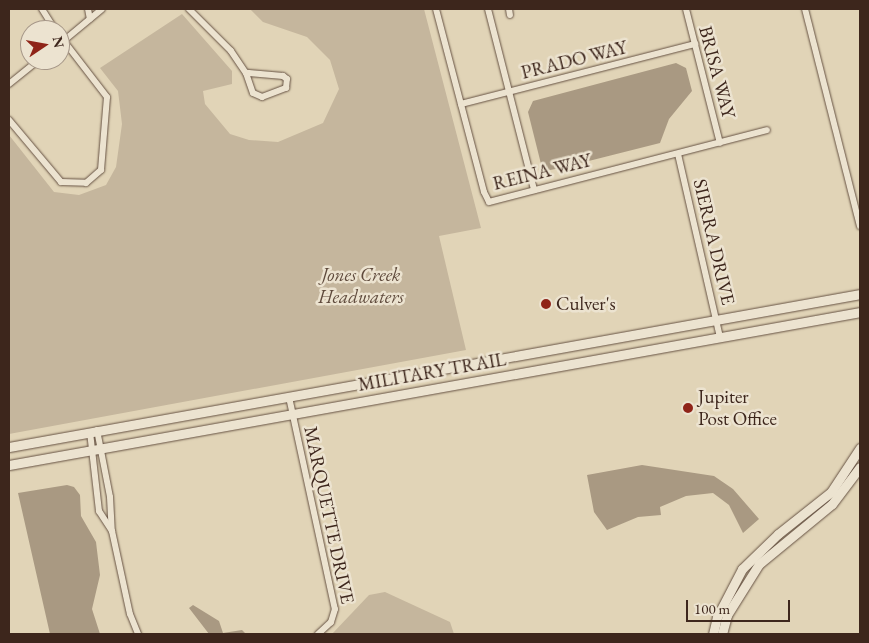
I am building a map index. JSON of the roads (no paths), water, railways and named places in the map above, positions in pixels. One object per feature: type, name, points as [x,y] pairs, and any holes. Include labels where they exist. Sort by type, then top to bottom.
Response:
[{"type":"main road","name":"MILITARY TRAIL","points":[[9,447],[860,294]]},
{"type":"main road","name":"MILITARY TRAIL","points":[[9,465],[860,312]]},
{"type":"main road","points":[[713,634],[717,617],[742,569],[778,534],[831,492],[860,448]]},
{"type":"main road","points":[[722,634],[727,614],[759,564],[832,504],[860,467]]},
{"type":"street","points":[[42,9],[49,20]]},
{"type":"street","points":[[88,9],[90,18]]},
{"type":"street","points":[[70,34],[102,9]]},
{"type":"street","points":[[189,9],[231,52],[246,73],[252,93],[257,96],[286,88],[287,79],[283,76],[246,73]]},
{"type":"street","name":"REINA WAY","points":[[436,9],[486,198],[489,202],[767,130]]},
{"type":"street","points":[[488,9],[534,190]]},
{"type":"street","name":"BRISA WAY","points":[[686,9],[720,143]]},
{"type":"street","points":[[805,9],[860,226]]},
{"type":"street","name":"PRADO WAY","points":[[461,104],[695,44]]},
{"type":"street","points":[[9,120],[61,182],[73,185],[86,183],[101,170],[107,97],[70,52]]},
{"type":"street","points":[[9,84],[26,70]]},
{"type":"street","name":"SIERRA DRIVE","points":[[678,154],[720,337]]},
{"type":"street","name":"MARQUETTE DRIVE","points":[[289,397],[335,610],[331,622],[318,634]]},
{"type":"street","points":[[93,431],[110,497],[112,531],[130,614],[138,634]]},
{"type":"street","points":[[96,448],[99,511],[112,531]]},
{"type":"place","name":"Culver's","points":[[546,304]]},
{"type":"place","name":"Jupiter Post Office","points":[[688,408]]},
{"type":"park label","name":"Jones Creek Headwaters","points":[[361,286]]}]
